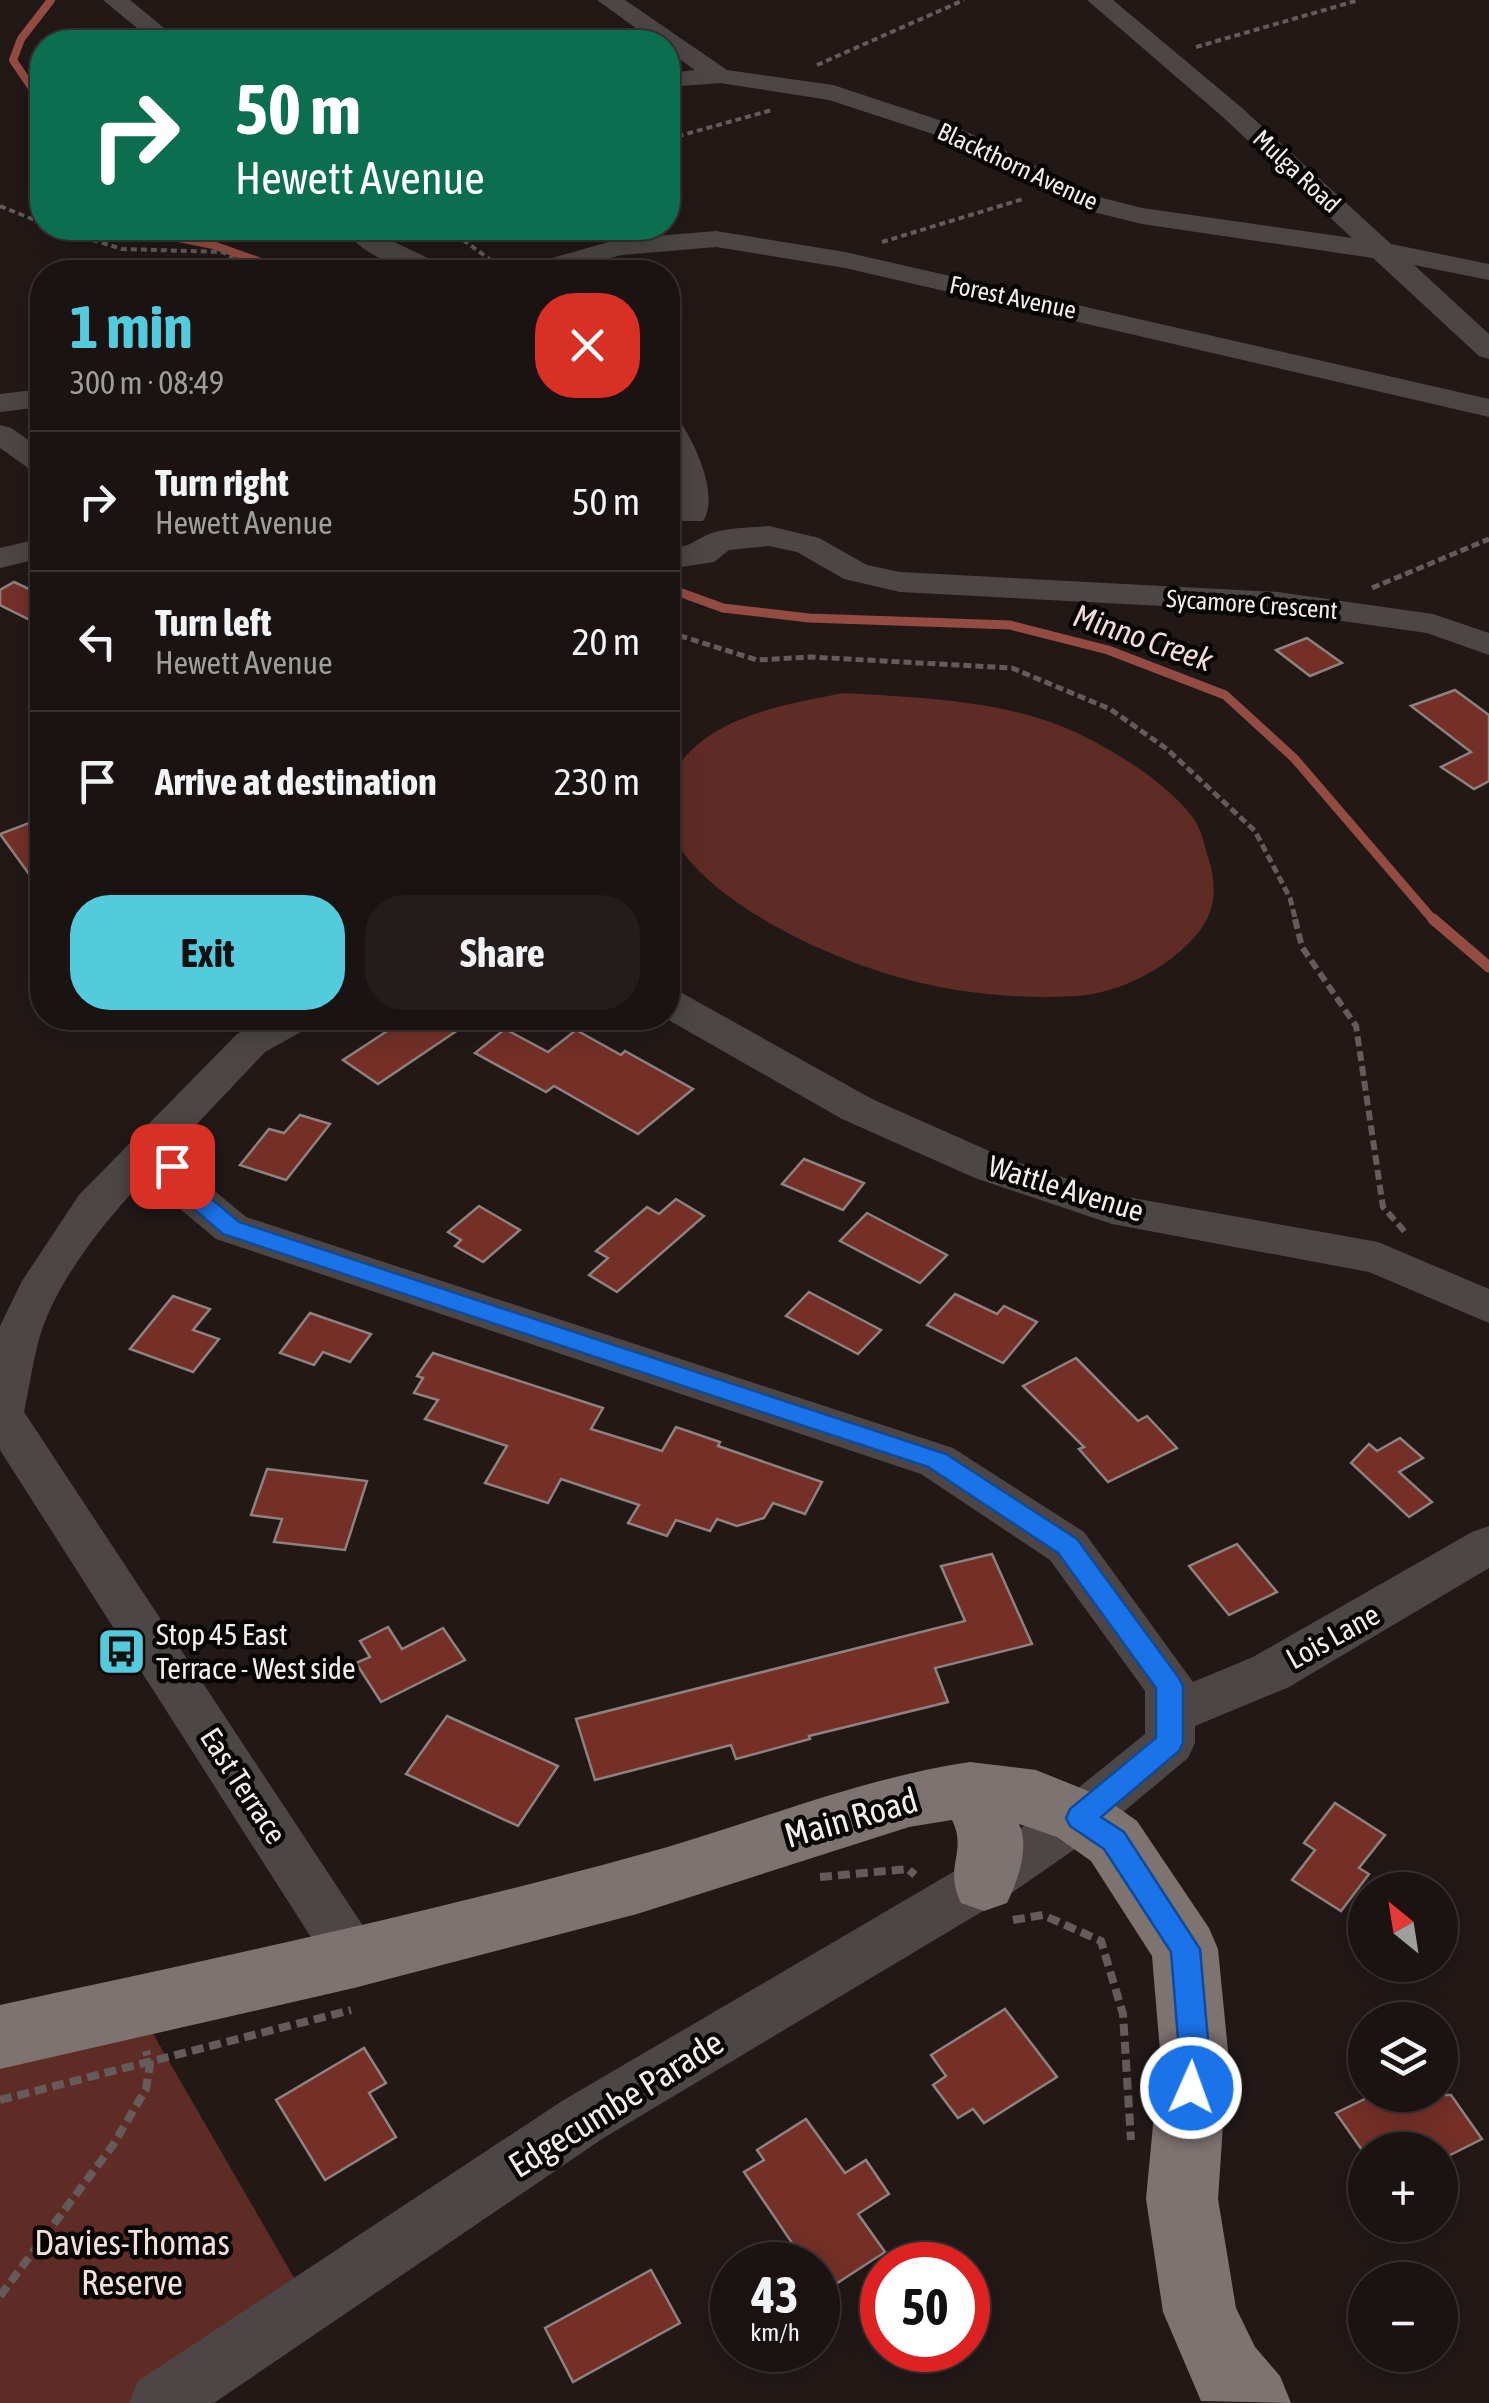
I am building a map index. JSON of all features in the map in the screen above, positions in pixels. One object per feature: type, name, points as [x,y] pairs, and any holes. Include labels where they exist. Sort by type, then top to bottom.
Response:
[{"type":"main road","name":"Main Road","points":[[0,2037],[354,1958],[637,1885],[909,1800],[970,1790],[1036,1798],[1080,1818],[1114,1840],[1186,1949],[1194,2051],[1182,2199],[1200,2312],[1228,2374],[1253,2403]]},
{"type":"main road","points":[[970,1790],[992,1836],[984,1882]]},
{"type":"street","points":[[115,0],[154,30]]},
{"type":"street","points":[[609,0],[653,30]]},
{"type":"street","name":"Mulga Road","points":[[1099,0],[1166,56],[1489,350]]},
{"type":"street","points":[[680,49],[720,76]]},
{"type":"street","name":"Blackthorn Avenue","points":[[680,79],[720,76],[833,93],[942,129],[1090,203],[1142,216],[1383,251],[1489,272]]},
{"type":"street","name":"Forest Avenue","points":[[680,240],[716,239],[838,259],[1142,325],[1489,408]]},
{"type":"street","points":[[367,240],[410,260]]},
{"type":"street","name":"Forest Avenue","points":[[575,260],[620,247],[672,240]]},
{"type":"street","points":[[0,403],[30,399]]},
{"type":"street","points":[[0,434],[30,455]]},
{"type":"street","points":[[680,443],[690,478],[680,514],[715,524],[720,541]]},
{"type":"street","name":"Sycamore Crescent","points":[[680,557],[703,555],[720,541],[768,536],[808,545],[856,572],[900,582],[1324,608],[1434,624],[1489,645]]},
{"type":"street","points":[[0,558],[30,551]]},
{"type":"street","name":"Wattle Avenue","points":[[680,1009],[858,1110],[990,1168],[1112,1209],[1378,1258],[1489,1307]]},
{"type":"street","points":[[0,1413],[16,1340],[38,1292],[94,1206],[252,1043],[275,1030]]},
{"type":"street","points":[[156,1140],[189,1192],[231,1228],[937,1460],[1068,1546],[1170,1686],[1170,1714]]},
{"type":"street","name":"East Terrace","points":[[0,1413],[354,1958]]},
{"type":"street","name":"Lois Lane","points":[[1170,1714],[1271,1672],[1489,1545]]},
{"type":"street","name":"Edgecumbe Parade","points":[[160,2403],[582,2120],[984,1882],[1080,1818],[1170,1743],[1170,1714]]},
{"type":"path","points":[[774,84],[964,0]]},
{"type":"path","points":[[1166,56],[1359,0]]},
{"type":"path","points":[[680,136],[833,93]]},
{"type":"path","points":[[838,259],[934,224],[1058,189]]},
{"type":"path","points":[[0,206],[30,218]]},
{"type":"path","points":[[93,240],[122,249],[223,252],[235,260]]},
{"type":"path","points":[[464,240],[491,260]]},
{"type":"path","points":[[1324,608],[1489,539]]},
{"type":"path","points":[[680,636],[757,660],[811,657],[1012,668],[1110,709],[1166,749],[1255,832],[1290,898],[1302,947],[1356,1026],[1383,1207],[1408,1236]]},
{"type":"path","points":[[0,2296],[113,2144],[146,2089],[150,2064],[137,2006]]},
{"type":"green space","points":[[843,693],[971,704],[1034,717],[1093,741],[1160,785],[1199,827],[1214,886],[1204,925],[1172,958],[1139,978],[1089,995],[1044,997],[980,993],[886,974],[826,951],[763,919],[699,871],[680,847],[680,767],[696,746],[728,725],[765,710]]},
{"type":"green space","name":"Davies-Thomas Reserve","points":[[137,2006],[308,2302],[160,2403],[0,2403],[0,2037]]},
{"type":"building","points":[[14,582],[30,589],[30,618],[0,605],[0,590]]},
{"type":"building","points":[[1307,638],[1342,663],[1310,676],[1276,650]]},
{"type":"building","points":[[1455,690],[1489,715],[1489,781],[1474,789],[1441,767],[1471,752],[1411,706]]},
{"type":"building","points":[[30,823],[30,875],[0,834]]},
{"type":"building","points":[[389,1030],[455,1032],[378,1084],[343,1060]]},
{"type":"building","points":[[504,1030],[548,1052],[576,1030],[621,1055],[625,1051],[693,1089],[638,1134],[554,1086],[546,1092],[475,1053]]},
{"type":"building","points":[[300,1115],[330,1124],[286,1180],[240,1165],[269,1129],[284,1133]]},
{"type":"building","points":[[804,1159],[864,1183],[843,1210],[782,1184]]},
{"type":"building","points":[[676,1199],[704,1216],[617,1292],[589,1275],[608,1258],[596,1251],[647,1207],[659,1214]]},
{"type":"building","points":[[479,1206],[520,1230],[483,1262],[455,1246],[461,1240],[448,1232]]},
{"type":"building","points":[[867,1213],[947,1255],[920,1283],[840,1241]]},
{"type":"building","points":[[809,1292],[881,1330],[858,1354],[786,1316]]},
{"type":"building","points":[[955,1294],[997,1314],[1004,1306],[1037,1322],[1003,1363],[927,1325]]},
{"type":"building","points":[[173,1296],[210,1309],[193,1330],[219,1339],[193,1372],[130,1349]]},
{"type":"building","points":[[310,1313],[371,1334],[350,1362],[323,1352],[314,1365],[280,1353]]},
{"type":"building","points":[[433,1353],[603,1408],[591,1429],[662,1451],[676,1427],[822,1482],[805,1514],[773,1503],[764,1518],[737,1526],[717,1519],[710,1531],[676,1520],[667,1536],[628,1523],[639,1505],[561,1479],[548,1503],[485,1483],[507,1446],[425,1419],[438,1400],[414,1393],[423,1378],[417,1376]]},
{"type":"building","points":[[1076,1358],[1138,1421],[1147,1416],[1177,1448],[1108,1482],[1079,1449],[1084,1447],[1023,1386]]},
{"type":"building","points":[[1400,1438],[1423,1458],[1399,1472],[1432,1502],[1409,1517],[1351,1463],[1369,1444],[1377,1451]]},
{"type":"building","points":[[267,1469],[367,1481],[345,1550],[274,1542],[282,1519],[251,1515]]},
{"type":"building","points":[[1237,1544],[1277,1592],[1229,1615],[1189,1566]]},
{"type":"building","points":[[992,1554],[1032,1644],[935,1668],[948,1702],[809,1736],[810,1739],[736,1759],[731,1745],[595,1780],[576,1719],[965,1621],[941,1566]]},
{"type":"building","points":[[388,1627],[402,1649],[443,1628],[465,1660],[381,1702],[356,1663],[370,1657],[360,1641]]},
{"type":"building","points":[[447,1716],[558,1766],[518,1826],[406,1774]]},
{"type":"building","points":[[1335,1803],[1385,1835],[1359,1868],[1366,1872],[1348,1872],[1348,1902],[1341,1911],[1292,1880],[1315,1850],[1304,1843]]},
{"type":"building","points":[[1005,2009],[1057,2077],[984,2123],[973,2109],[958,2118],[933,2085],[946,2076],[931,2055]]},
{"type":"building","points":[[364,2048],[386,2083],[369,2093],[396,2137],[325,2180],[276,2100]]},
{"type":"building","points":[[1458,2105],[1482,2139],[1458,2151],[1458,2132],[1349,2132],[1336,2113],[1348,2107],[1348,2112],[1458,2112]]},
{"type":"building","points":[[806,2119],[845,2173],[866,2160],[889,2194],[858,2214],[878,2242],[860,2242],[860,2268],[840,2281],[840,2242],[791,2242],[744,2172],[764,2160],[757,2150]]},
{"type":"building","points":[[651,2270],[680,2323],[573,2382],[545,2328]]},
{"type":"waterway","name":"Minno Creek","points":[[30,85],[13,60],[21,39],[51,0]]},
{"type":"waterway","name":"Minno Creek","points":[[189,240],[255,260]]},
{"type":"waterway","name":"Minno Creek","points":[[680,592],[723,608],[809,618],[1010,625],[1108,650],[1225,695],[1294,758],[1435,922]]},
{"type":"waterway","name":"Minno Creek","points":[[1433,919],[1489,967]]},
{"type":"place","name":"Stop 45 East Terrace - West side","points":[[121,1652]]},
{"type":"route","points":[[172,1166],[189,1192],[231,1228],[937,1460],[1068,1546],[1170,1686],[1170,1743],[1080,1818],[1114,1840],[1186,1949],[1194,2051],[1191,2088]]}]
